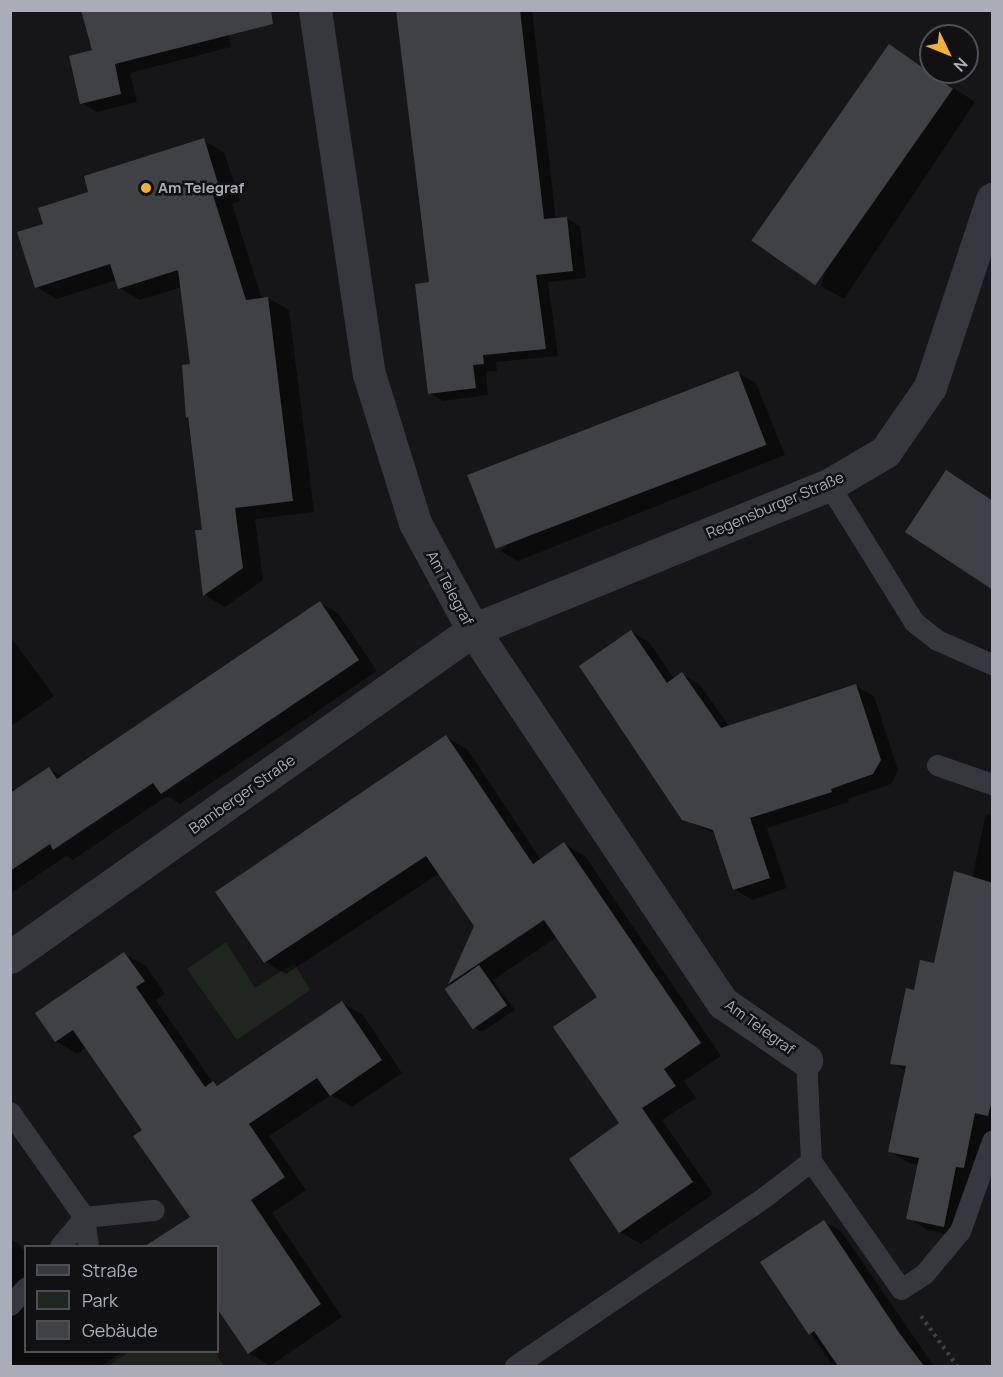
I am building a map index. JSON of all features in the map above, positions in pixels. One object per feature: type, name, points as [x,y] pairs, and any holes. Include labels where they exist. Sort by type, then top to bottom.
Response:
[{"type":"street","name":"Am Telegraf","points":[[315,10],[369,374],[415,523],[473,630],[723,1003],[806,1060]]},
{"type":"street","name":"Regensburger Straße","points":[[473,630],[829,485],[885,452],[930,387],[993,199]]},
{"type":"street","name":"Bamberger Straße","points":[[10,957],[473,630]]},
{"type":"lane","points":[[829,485],[914,622],[937,640],[993,664]]},
{"type":"lane","points":[[937,765],[993,784]]},
{"type":"lane","points":[[806,1060],[811,1161],[902,1289],[924,1274],[960,1231],[993,1142]]},
{"type":"lane","points":[[10,1112],[84,1217],[88,1245]]},
{"type":"lane","points":[[515,1366],[763,1198],[811,1161]]},
{"type":"lane","points":[[61,1245],[84,1217],[154,1210]]},
{"type":"lane","points":[[10,1305],[24,1289]]},
{"type":"path","points":[[902,1289],[957,1366]]},
{"type":"green space","points":[[226,942],[255,988],[294,963],[310,990],[237,1040],[187,969]]},
{"type":"green space","points":[[128,1353],[216,1353],[224,1366],[108,1366]]},
{"type":"building","points":[[81,10],[271,10],[273,24],[115,64],[121,94],[80,104],[69,56],[92,50]]},
{"type":"building","points":[[396,10],[520,10],[544,219],[567,217],[573,271],[536,275],[546,349],[483,355],[484,364],[473,365],[476,388],[428,394],[415,284],[429,282]]},
{"type":"building","points":[[889,44],[919,65],[919,84],[946,84],[953,89],[815,285],[751,241]]},
{"type":"building","points":[[204,138],[220,190],[212,192],[246,300],[268,297],[293,501],[235,508],[243,568],[203,596],[195,530],[202,530],[188,417],[186,418],[182,365],[190,364],[178,270],[118,289],[110,264],[35,288],[17,232],[43,224],[38,208],[88,192],[84,176]]},
{"type":"building","points":[[738,371],[766,445],[496,549],[467,475]]},
{"type":"building","points":[[946,470],[993,501],[993,590],[905,532]]},
{"type":"building","points":[[320,601],[359,660],[161,794],[153,783],[53,850],[50,844],[10,871],[10,793],[49,767],[57,779]]},
{"type":"building","points":[[631,630],[667,683],[682,672],[721,728],[856,684],[881,760],[873,774],[831,789],[832,792],[750,818],[770,878],[733,890],[713,830],[682,820],[579,666]]},
{"type":"building","points":[[446,735],[533,864],[564,842],[701,1043],[664,1069],[676,1086],[642,1108],[693,1182],[619,1233],[569,1159],[619,1123],[553,1027],[597,997],[544,920],[448,984],[474,926],[426,856],[264,963],[215,892]]},
{"type":"building","points":[[954,871],[993,883],[993,1096],[988,1116],[975,1113],[964,1168],[956,1167],[944,1227],[906,1219],[919,1158],[888,1152],[906,1066],[890,1064],[906,988],[914,990],[920,960],[934,963]]},
{"type":"building","points":[[124,952],[145,981],[136,987],[205,1087],[213,1081],[217,1086],[342,1001],[382,1060],[330,1096],[317,1078],[249,1124],[285,1177],[251,1200],[321,1304],[248,1354],[219,1311],[219,1245],[147,1245],[190,1217],[133,1136],[142,1130],[73,1030],[55,1042],[35,1013]]},
{"type":"building","points":[[479,965],[507,1005],[473,1029],[445,989]]},
{"type":"building","points":[[824,1220],[924,1366],[838,1366],[814,1331],[809,1335],[760,1262]]},
{"type":"place","name":"Am Telegraf","points":[[146,188]]}]
